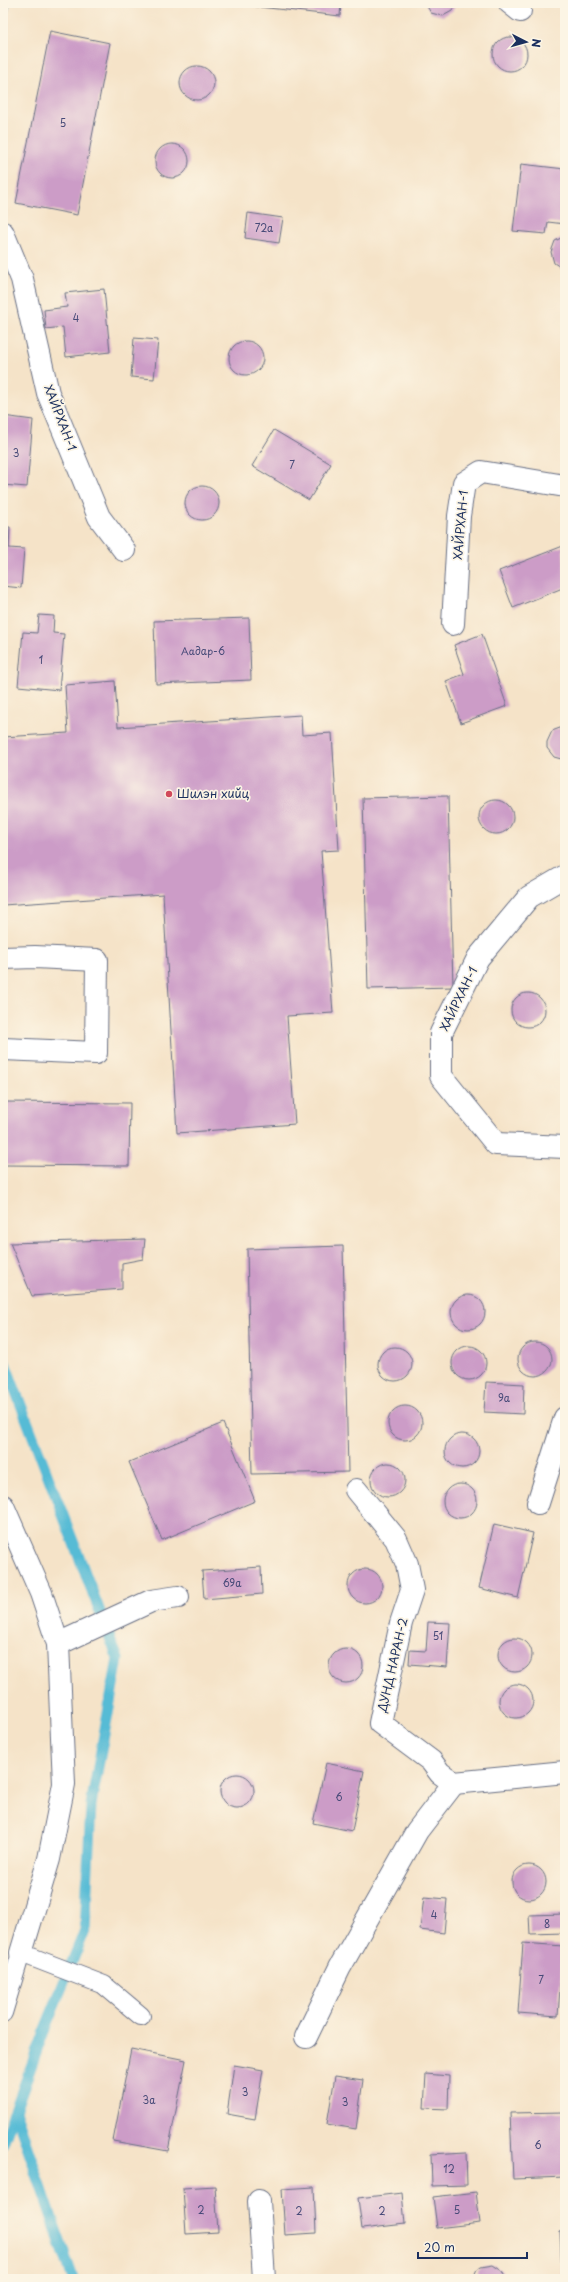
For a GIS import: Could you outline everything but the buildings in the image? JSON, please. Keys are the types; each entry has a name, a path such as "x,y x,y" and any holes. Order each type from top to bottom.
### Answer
{"street":[{"name":"ХАЙРХАН-1","path":"3,233 22,279 48,393 99,517 124,550"},
{"name":"ХАЙРХАН-1","path":"454,624 459,516 464,483 481,472 565,486"},
{"name":"ХАЙРХАН-1","path":"565,876 529,897 478,958 441,1033 441,1076 496,1144 565,1148"},
{"path":"3,958 35,957 97,960 96,1053 3,1049"},
{"path":"538,1503 565,1418"},
{"name":"ДУНД НАРАН-2","path":"356,1490 396,1538 407,1564 412,1590 401,1623 380,1723 431,1761 440,1773 454,1783"},
{"path":"3,1506 41,1593 58,1644 64,1784 28,1956"},
{"path":"58,1644 151,1601 178,1597"},
{"path":"306,2037 340,1967 417,1831 454,1783 565,1772"},
{"path":"259,2201 264,2279"}],"lane":[{"path":"3,2013 28,1956 104,1985 141,2016"}],"waterway":[{"path":"3,10 5,3"},
{"path":"3,1358 118,1659 91,1805 85,1930 43,2034 3,2143"},
{"path":"15,2111 73,2279"}],"place":[{"name":"Шилэн хийц","path":"169,794"}]}
